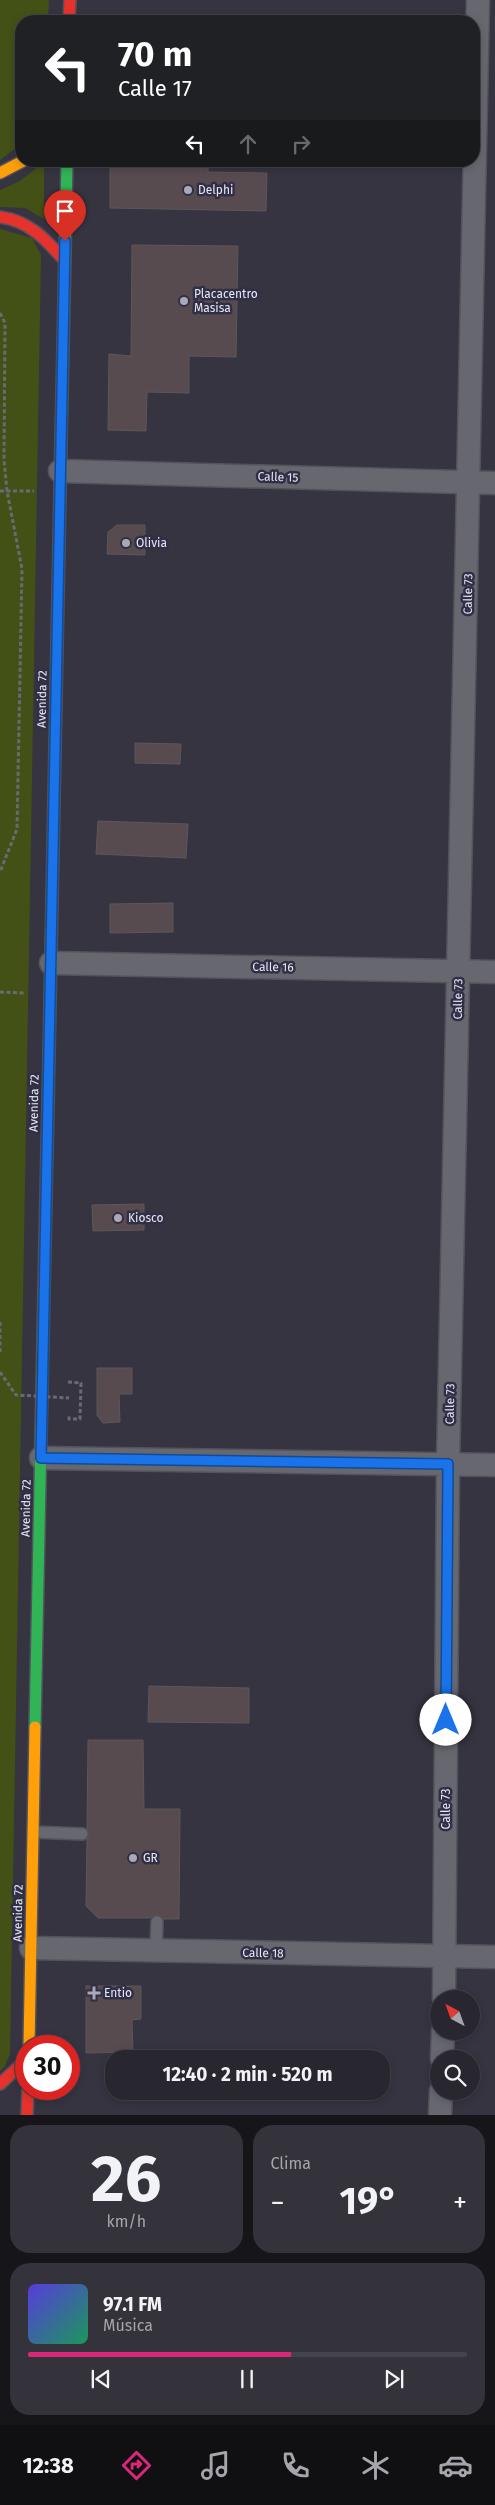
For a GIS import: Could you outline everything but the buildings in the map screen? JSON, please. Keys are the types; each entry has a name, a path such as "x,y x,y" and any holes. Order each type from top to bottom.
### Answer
{"highway":[{"path":"69,15 70,0"},
{"path":"0,173 15,165"},
{"name":"Avenida 72","path":"29,2035 67,167"},
{"path":"0,217 13,217 38,230 65,261"},
{"path":"0,2084 15,2070"},
{"path":"27,2115 28,2100"}],"street":[{"name":"Calle 73","path":"478,0 478,15"},
{"name":"Calle 73","path":"444,1990 448,1464 475,167"},
{"name":"Calle 15","path":"60,481 495,483"},
{"name":"Calle 16","path":"51,963 495,972"},
{"path":"41,1458 495,1465"},
{"name":"Calle 18","path":"31,1948 495,1957"},
{"path":"440,2115 441,2100"}],"lane":[{"path":"33,1832 82,1834"},
{"path":"156,1951 157,1922"}],"path":[{"path":"0,313 5,323 4,460 7,491 22,569 17,829 0,872"},
{"path":"0,491 60,481"},
{"path":"0,1322 0,1352"},
{"path":"0,1372 16,1395 69,1398 69,1405"},
{"path":"42,1382 81,1382 80,1419 69,1419 69,1412"}],"green space":[{"path":"0,0 49,0 48,15 15,15 15,149 0,160"},
{"path":"38,167 44,167 44,219 25,208 0,207 0,190 20,181"},
{"path":"0,229 32,238 41,255 10,2054 5,2066 0,2071"}],"traffic: fast":[{"path":"61,441 67,167"},
{"path":"48,1104 56,698"},
{"path":"35,1727 44,1291"}],"traffic: slow":[{"path":"0,173 15,165"},
{"path":"29,2035 35,1727"}],"traffic: jam":[{"path":"69,15 70,0"},
{"path":"0,217 11,219 29,227 44,239 65,261"},
{"path":"56,698 61,441"},
{"path":"44,1291 48,1104"},
{"path":"0,2084 15,2070"},
{"path":"27,2115 28,2100"}],"place":[{"name":"Delphi","path":"188,190"},
{"name":"Placacentro Masisa","path":"184,301"},
{"name":"Olivia","path":"126,543"},
{"name":"Kiosco","path":"118,1218"},
{"name":"GR","path":"133,1858"},
{"name":"Entio","path":"94,1993"}],"route":[{"path":"65,241 41,1458 448,1464 446,1720"}]}
